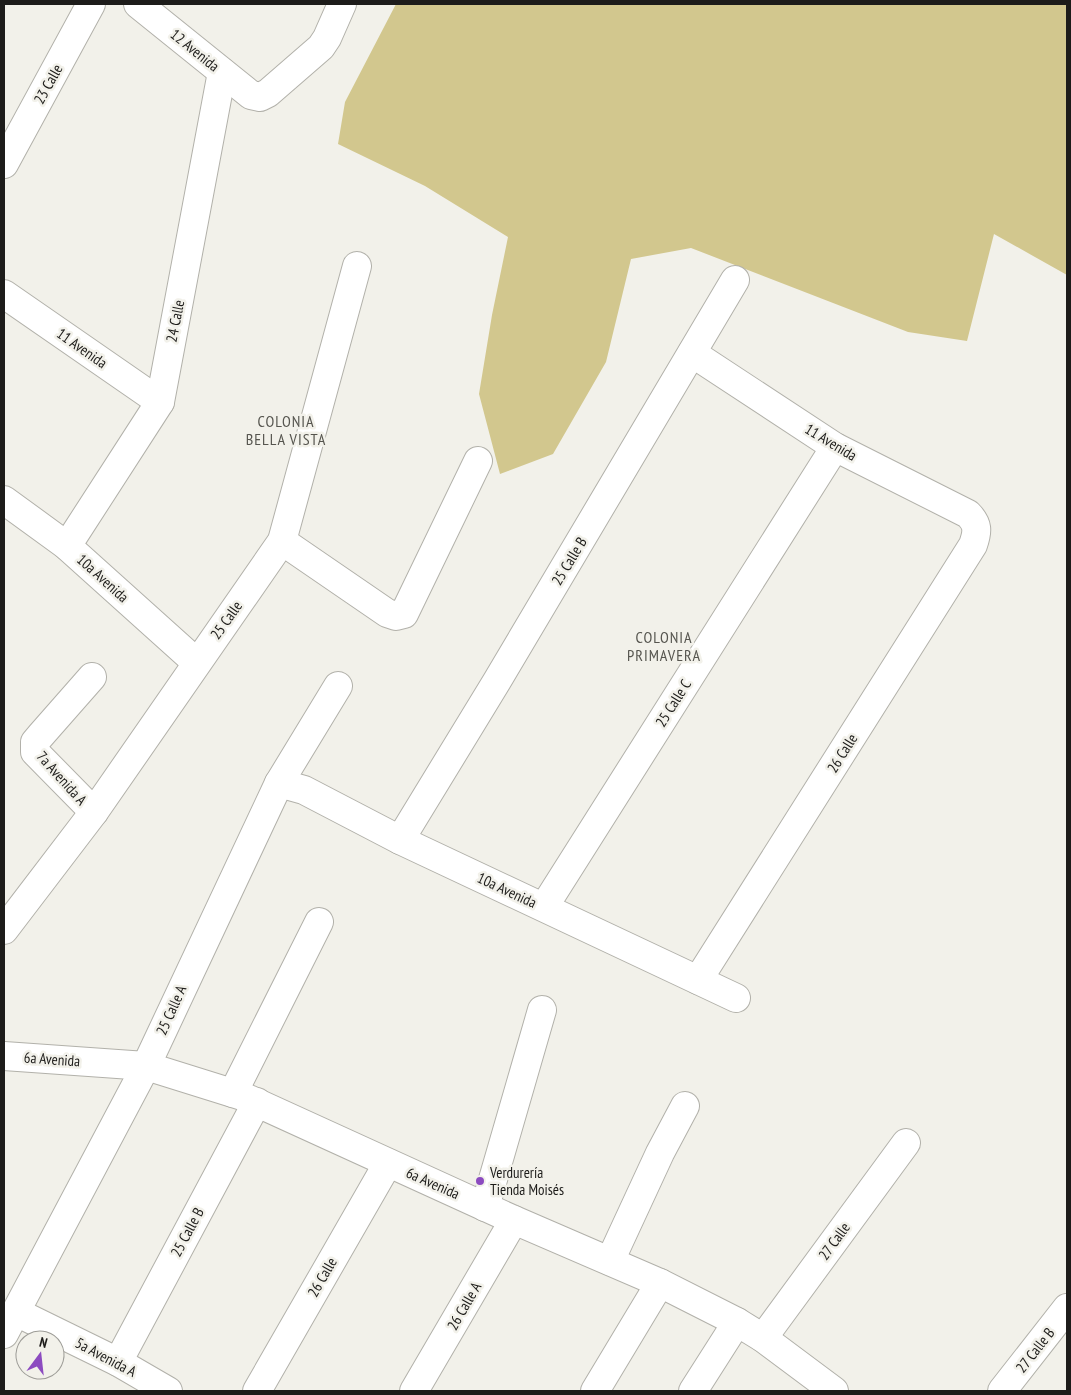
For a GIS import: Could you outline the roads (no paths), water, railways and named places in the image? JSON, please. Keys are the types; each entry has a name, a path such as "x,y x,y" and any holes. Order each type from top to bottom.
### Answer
{"street":[{"name":"23 Calle","path":"4,164 92,4"},
{"name":"12 Avenida","path":"138,4 251,95 260,97 268,93 320,48 328,38 342,4"},
{"name":"24 Calle","path":"67,546 160,402 222,72"},
{"name":"25 Calle","path":"4,930 94,812 196,662 282,541 357,266"},
{"name":"25 Calle B","path":"400,840 497,681 735,280"},
{"name":"11 Avenida","path":"4,294 160,402"},
{"name":"11 Avenida","path":"692,353 835,447 968,514 976,522"},
{"name":"25 Calle C","path":"544,908 835,447"},
{"path":"282,541 387,613 396,616 404,614 478,461"},
{"name":"10a Avenida","path":"4,500 67,546 196,662"},
{"name":"26 Calle","path":"698,980 973,545 977,534 976,522"},
{"name":"7a Avenida A","path":"92,677 35,742 34,752 94,812"},
{"name":"25 Calle A","path":"10,1323 146,1066 279,783 338,686"},
{"name":"10a Avenida","path":"279,783 304,790 400,840 736,998"},
{"name":"25 Calle B","path":"118,1362 245,1098 319,922"},
{"path":"485,1207 542,1010"},
{"name":"6a Avenida","path":"4,1056 146,1066 245,1098 514,1220 660,1283 737,1322 763,1338 834,1391"},
{"path":"610,1261 660,1153 685,1106"},
{"name":"27 Calle","path":"763,1338 906,1143"},
{"name":"26 Calle","path":"256,1391 388,1163"},
{"name":"26 Calle A","path":"414,1391 514,1220"},
{"path":"595,1391 660,1283"},
{"name":"27 Calle B","path":"1002,1391 1067,1308"},
{"path":"693,1391 737,1322"},
{"name":"5a Avenida A","path":"10,1323 118,1362 168,1391"}],"place":[{"name":"Verdurería Tienda Moisés","path":"480,1181"}],"district":[{"name":"COLONIA BELLA VISTA","path":"286,430"},
{"name":"COLONIA PRIMAVERA","path":"664,646"}]}
